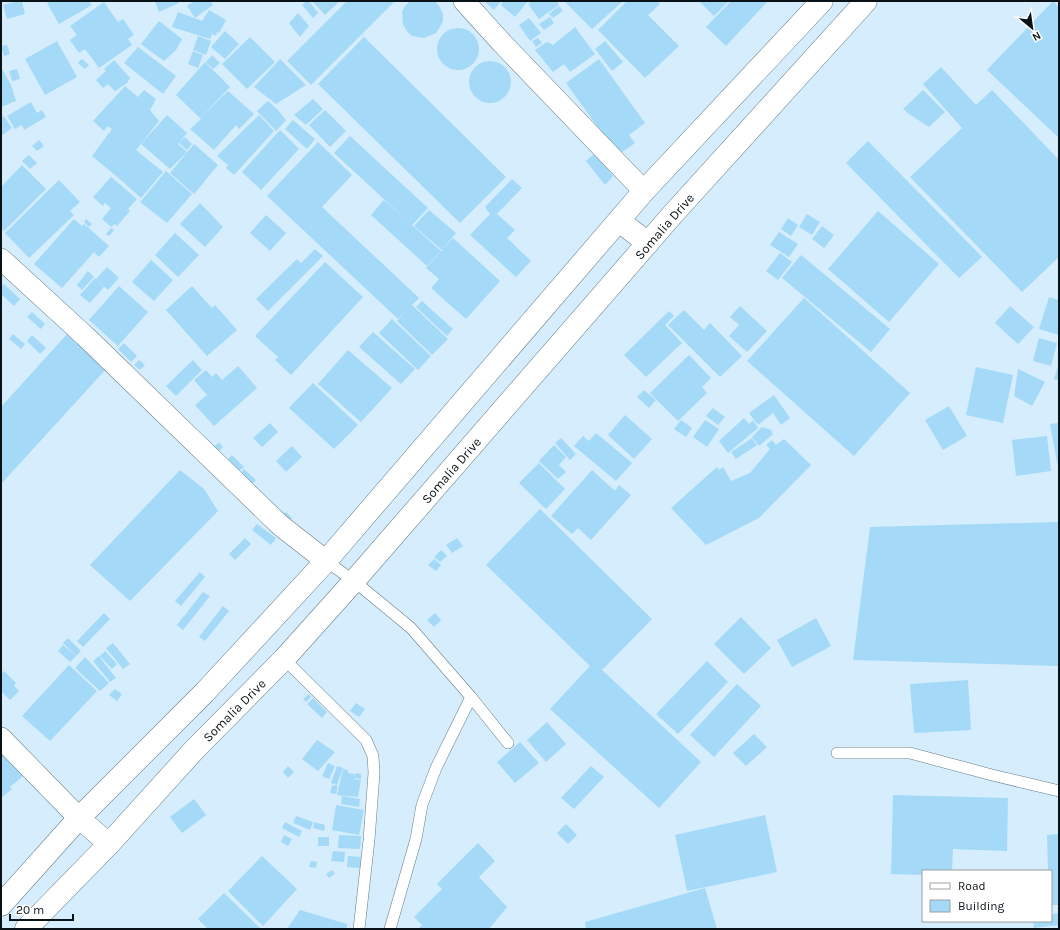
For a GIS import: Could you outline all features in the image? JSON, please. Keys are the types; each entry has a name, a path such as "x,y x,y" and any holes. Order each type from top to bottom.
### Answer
{"main road":[{"path":"1,905 79,818 205,692 326,561 644,191 822,1"},
{"name":"Somalia Drive","path":"26,929 109,844 195,749 284,659 354,581 648,243 866,1"},
{"path":"619,221 648,243"}],"street":[{"path":"464,1 502,43 644,191"},
{"path":"1,259 91,342 280,525 326,561"},
{"path":"1,738 79,818 109,844"}],"lane":[{"path":"326,561 354,581 411,628 471,697 508,743"},
{"path":"284,659 366,740 373,756 374,773 369,840 359,929"},
{"path":"390,929 416,840 422,805 436,768 471,697"},
{"path":"837,753 910,752 992,775 1059,791"}],"building":[{"path":"22,1 25,14 7,19 3,5"},
{"path":"51,1 93,1 90,3 92,5 59,24 47,3"},
{"path":"178,1 179,3 159,12 155,2"},
{"path":"194,1 211,1 213,5 195,18 187,6"},
{"path":"306,1 309,1 318,13 313,18 302,5"},
{"path":"312,1 340,1 325,15"},
{"path":"347,1 395,1 311,85 287,61"},
{"path":"410,1 435,1 440,7 443,14 443,21 436,33 424,38 412,36 407,31 403,25 402,12"},
{"path":"484,1 501,1 494,10"},
{"path":"504,1 528,1 515,17 501,5"},
{"path":"532,1 557,1 559,5 539,19 528,4"},
{"path":"564,1 623,1 592,29"},
{"path":"627,1 657,1 660,4 648,15 679,46 645,78 598,30"},
{"path":"699,1 729,1 714,16"},
{"path":"731,1 768,1 726,46 706,27"},
{"path":"1053,1 1059,7 1059,138 987,70"},
{"path":"104,2 118,22 123,19 134,35 128,39 132,45 99,68 85,49 79,53 70,40 77,35 70,26"},
{"path":"559,6 563,11 553,18 549,14"},
{"path":"209,10 226,20 219,33 217,32 216,36 212,34 210,39 172,27 178,12 202,21"},
{"path":"298,13 309,26 300,37 289,23"},
{"path":"550,17 554,23 544,30 539,24"},
{"path":"529,18 541,33 530,41 519,25"},
{"path":"159,21 182,39 176,50 164,61 141,44"},
{"path":"575,27 595,54 570,72 564,64 553,72 535,50 547,42 553,45"},
{"path":"458,28 473,34 479,49 473,64 458,70 443,64 437,49 443,34"},
{"path":"225,31 239,44 225,59 211,47"},
{"path":"198,36 211,41 206,55 193,50"},
{"path":"250,37 275,62 247,89 222,64"},
{"path":"364,37 506,177 460,223 318,84"},
{"path":"538,38 542,43 536,47 532,41"},
{"path":"57,41 77,77 45,95 25,59"},
{"path":"605,41 623,62 612,71 595,49"},
{"path":"7,45 10,54 4,56 1,46"},
{"path":"138,47 176,76 163,94 124,63"},
{"path":"193,51 203,55 198,68 188,64"},
{"path":"212,55 220,63 213,69 206,62"},
{"path":"82,59 89,65 85,69 78,63"},
{"path":"280,59 306,85 276,104 254,87"},
{"path":"599,59 645,123 629,135 635,143 618,155 566,83"},
{"path":"114,60 130,78 127,83 115,91 108,84 103,88 96,80 106,71 104,69"},
{"path":"490,61 505,67 511,82 505,97 490,103 475,97 469,82 475,67"},
{"path":"205,62 230,87 201,117 228,91 254,114 239,129 236,125 214,150 190,129 201,119 176,95"},
{"path":"941,67 976,105 992,90 1059,160 1059,257 1022,292 910,177 962,128 923,84"},
{"path":"2,69 11,85 16,101 1,107 1,70"},
{"path":"17,69 20,79 12,81 9,71"},
{"path":"125,86 138,97 144,90 156,99 150,110 159,121 136,150 163,172 141,198 92,156 112,129 108,126 104,131 93,121"},
{"path":"923,90 945,112 929,127 903,109"},
{"path":"313,99 323,109 306,125 294,115"},
{"path":"268,101 286,120 276,131 257,111"},
{"path":"31,102 37,113 42,110 46,117 24,130 22,125 15,129 7,116"},
{"path":"325,110 346,131 330,147 309,125"},
{"path":"167,115 187,133 177,145 178,144 187,152 170,169 141,144"},
{"path":"259,115 274,131 234,175 226,168 228,165 217,156"},
{"path":"4,116 12,128 1,136 1,118"},
{"path":"293,120 315,139 307,149 285,129"},
{"path":"280,130 299,149 261,190 242,172"},
{"path":"350,136 428,208 412,225 334,153"},
{"path":"185,137 192,144 187,150 179,143"},
{"path":"39,140 44,146 37,151 32,146"},
{"path":"868,141 982,257 959,278 846,163"},
{"path":"318,142 352,175 322,207 419,298 412,305 448,339 432,355 397,321 407,309 398,319 267,196"},
{"path":"194,144 218,165 194,194 170,173"},
{"path":"595,153 613,176 605,185 586,161"},
{"path":"29,155 37,163 30,169 22,161"},
{"path":"22,165 46,189 4,231 1,228 1,187"},
{"path":"166,171 192,194 167,223 140,202"},
{"path":"111,177 137,199 128,209 130,211 117,226 115,224 111,227 102,219 111,208 105,203 103,206 93,197"},
{"path":"512,179 522,188 497,214 515,230 507,238 531,261 516,277 470,235 490,214 485,207"},
{"path":"59,180 80,202 70,211 74,215 29,258 5,233"},
{"path":"384,200 441,251 427,266 371,215"},
{"path":"200,203 223,227 205,247 180,224"},
{"path":"429,210 456,233 442,250 414,226"},
{"path":"878,211 939,264 889,322 828,269"},
{"path":"807,214 820,222 812,235 799,227"},
{"path":"266,215 286,233 270,251 250,233"},
{"path":"788,218 798,225 791,236 781,229"},
{"path":"74,219 82,226 84,224 109,246 99,257 94,252 62,288 34,264"},
{"path":"86,219 92,224 89,227 84,222"},
{"path":"822,226 834,235 824,248 812,239"},
{"path":"111,228 114,230 109,236 106,234"},
{"path":"779,232 798,244 789,257 770,245"},
{"path":"175,233 199,255 178,277 155,255"},
{"path":"453,238 500,281 466,319 431,288 439,279 426,268"},
{"path":"315,249 323,256 268,311 256,299 297,259 301,263"},
{"path":"780,253 792,262 778,280 766,271"},
{"path":"801,255 890,329 871,352 782,278"},
{"path":"151,260 173,280 154,301 132,282"},
{"path":"325,262 363,297 291,375 275,360 278,357 255,336"},
{"path":"107,267 119,278 108,290 96,279"},
{"path":"88,271 94,277 82,290 77,285"},
{"path":"95,278 104,287 90,303 80,295"},
{"path":"4,284 20,299 14,306 1,294 1,287"},
{"path":"119,286 148,312 118,346 89,320"},
{"path":"192,286 212,308 215,305 237,330 207,356 166,310"},
{"path":"1049,297 1059,300 1059,335 1039,329"},
{"path":"804,298 910,393 854,456 747,361"},
{"path":"422,301 453,329 447,336 416,307"},
{"path":"740,306 767,331 747,352 729,336 739,325 730,317"},
{"path":"1010,306 1034,327 1018,344 995,323"},
{"path":"684,310 704,330 710,323 742,356 720,377 668,325"},
{"path":"669,311 674,316 665,325 682,343 646,377 624,355"},
{"path":"32,312 45,324 41,329 27,317"},
{"path":"392,319 431,356 418,370 379,333"},
{"path":"373,332 415,369 401,384 359,347"},
{"path":"68,333 107,368 2,483 1,407"},
{"path":"13,334 25,344 21,349 9,339"},
{"path":"32,335 46,348 40,354 27,341"},
{"path":"1039,338 1057,343 1051,366 1033,361"},
{"path":"124,343 137,356 131,362 118,349"},
{"path":"348,350 392,388 361,422 318,384"},
{"path":"689,355 711,378 702,387 707,393 678,421 650,393"},
{"path":"139,360 145,365 140,370 134,365"},
{"path":"193,360 202,370 176,396 166,386"},
{"path":"1059,363 1059,380 1054,379"},
{"path":"238,366 257,388 214,426 195,405 207,395 194,380 206,370 212,377 216,373 222,380"},
{"path":"976,367 1013,375 1003,423 966,415"},
{"path":"1018,369 1045,382 1032,406 1014,396"},
{"path":"313,383 358,425 334,449 289,408"},
{"path":"644,390 656,400 649,408 637,397"},
{"path":"774,395 790,418 781,425 773,413 758,425 749,413"},
{"path":"949,406 967,436 943,450 925,420"},
{"path":"713,408 725,417 718,425 706,416"},
{"path":"625,415 652,439 634,459 608,435"},
{"path":"744,418 749,424 753,420 758,428 728,453 719,441"},
{"path":"681,420 692,428 686,437 674,429"},
{"path":"705,420 719,429 707,447 693,437"},
{"path":"270,423 278,432 262,447 253,438"},
{"path":"1059,423 1059,467 1058,467 1050,424"},
{"path":"762,427 771,430 773,434 759,446 752,437"},
{"path":"596,433 632,463 616,481 574,446 583,436 589,441"},
{"path":"1047,436 1051,471 1016,476 1012,440"},
{"path":"561,438 576,454 570,460 555,443"},
{"path":"752,438 757,445 736,459 731,452"},
{"path":"784,439 811,465 759,518 706,545 671,508 717,467 719,470 723,467 731,481 750,473 770,449 766,445 772,440 776,445"},
{"path":"219,442 223,447 218,452 213,448"},
{"path":"554,445 566,457 559,465 566,472 558,479 539,461"},
{"path":"292,446 302,457 286,472 276,461"},
{"path":"232,455 244,467 238,472 227,460"},
{"path":"539,463 565,489 546,509 519,483"},
{"path":"244,469 256,480 251,485 240,474"},
{"path":"180,470 204,489 218,511 130,601 90,565"},
{"path":"592,470 615,491 619,485 631,495 591,540 578,528 572,534 551,516"},
{"path":"540,509 652,619 602,670 701,762 659,808 550,709 590,666 486,565"},
{"path":"286,512 292,518 286,525 279,518"},
{"path":"1059,522 1059,666 853,660 870,527"},
{"path":"257,524 276,538 271,545 252,530"},
{"path":"245,538 251,544 235,560 229,554"},
{"path":"457,538 463,546 452,553 446,545"},
{"path":"441,550 447,556 440,562 434,557"},
{"path":"434,559 441,565 436,571 428,565"},
{"path":"200,572 205,577 181,606 175,601"},
{"path":"203,592 210,596 183,630 177,625"},
{"path":"223,606 229,611 205,641 199,637"},
{"path":"104,613 110,619 83,647 77,641"},
{"path":"435,613 441,620 434,627 427,620"},
{"path":"741,617 771,648 744,674 714,644"},
{"path":"816,618 831,646 792,667 777,640"},
{"path":"68,638 81,651 76,656 63,643"},
{"path":"113,643 130,664 123,669 106,648"},
{"path":"63,645 76,656 70,662 58,651"},
{"path":"105,651 117,664 112,669 100,656"},
{"path":"99,656 116,678 110,682 93,661"},
{"path":"85,657 109,683 100,691 75,668"},
{"path":"707,661 728,682 678,734 656,714"},
{"path":"69,665 97,691 50,741 22,716"},
{"path":"4,671 16,683 14,686 19,691 10,700 1,691 1,674"},
{"path":"968,680 971,730 914,733 910,684"},
{"path":"737,684 761,706 714,757 690,735"},
{"path":"115,689 122,694 117,701 109,695"},
{"path":"309,694 311,697 306,702 303,699"},
{"path":"313,698 327,712 322,718 307,704"},
{"path":"356,703 365,709 359,717 350,711"},
{"path":"547,722 566,744 546,762 527,740"},
{"path":"754,734 767,747 746,766 733,753"},
{"path":"317,740 335,752 318,771 302,759"},
{"path":"520,742 539,763 515,783 497,762"},
{"path":"1,750 24,775 10,787 12,789 1,798"},
{"path":"328,763 335,766 329,779 322,776"},
{"path":"288,766 294,772 288,778 283,772"},
{"path":"337,766 343,768 337,785 331,783"},
{"path":"591,766 604,777 574,809 561,798"},
{"path":"343,769 348,770 348,773 354,774 354,779 361,780 358,797 337,795"},
{"path":"355,773 361,774 361,779 354,778"},
{"path":"332,785 338,786 336,794 330,793"},
{"path":"893,795 1008,798 1007,851 953,849 952,870 922,870 922,875 891,874"},
{"path":"342,796 360,799 359,807 341,804"},
{"path":"194,799 206,815 182,833 170,817"},
{"path":"336,805 364,810 359,835 332,830"},
{"path":"765,815 777,872 687,891 675,835"},
{"path":"296,816 313,822 310,830 293,823"},
{"path":"285,822 302,831 299,837 282,828"},
{"path":"314,822 325,825 324,831 313,828"},
{"path":"566,824 577,835 568,844 557,833"},
{"path":"1059,834 1059,905 1052,905 1052,870 1048,870 1047,835"},
{"path":"284,835 292,839 288,846 281,842"},
{"path":"339,835 361,836 360,849 338,848"},
{"path":"318,837 329,837 329,846 318,846"},
{"path":"478,843 495,861 479,877 507,907 489,929 418,929 422,925 414,917 442,889 437,884"},
{"path":"333,851 345,852 344,862 331,861"},
{"path":"262,856 297,889 263,926 228,891"},
{"path":"348,856 361,857 360,868 347,867"},
{"path":"311,861 317,862 316,868 309,867"},
{"path":"332,870 335,874 329,878 326,874"},
{"path":"705,888 717,929 586,929 585,922"},
{"path":"224,893 260,928 259,929 208,929 198,919"},
{"path":"300,910 347,924 347,929 287,929"},
{"path":"1058,913 1059,925 1034,928 1033,922 1052,922 1052,914"}]}
